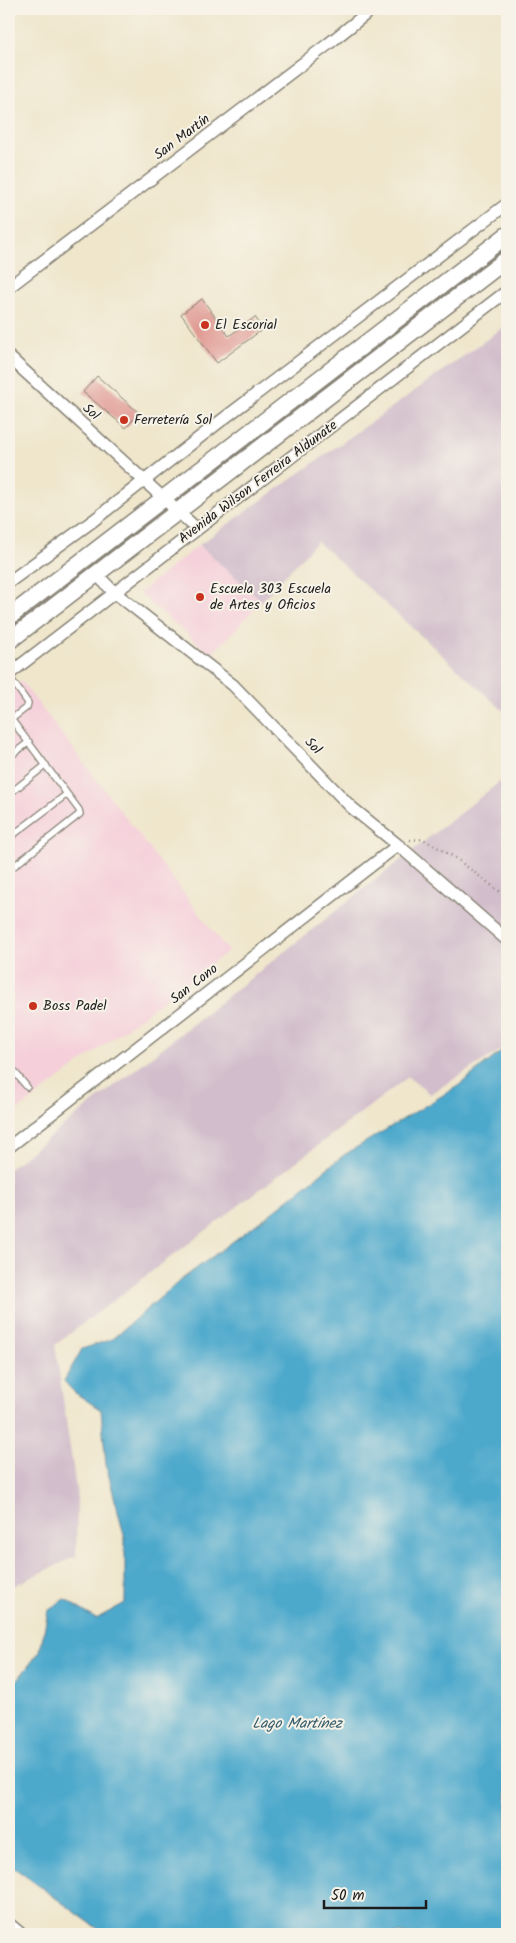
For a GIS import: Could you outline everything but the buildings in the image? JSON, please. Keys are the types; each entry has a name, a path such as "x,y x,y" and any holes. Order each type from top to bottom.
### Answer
{"main road":[{"path":"9,617 507,235"},
{"name":"Avenida Wilson Ferreira Aldunate","path":"9,641 507,259"}],"street":[{"name":"San Martín","path":"9,287 328,45 372,9"},
{"path":"9,582 94,520 507,204"},
{"name":"Avenida Wilson Ferreira Aldunate","path":"9,675 114,592 507,291"},
{"name":"Sol","path":"9,357 197,529"},
{"name":"Sol","path":"96,574 114,592 233,685 351,807 398,845 507,940"},
{"name":"San Cono","path":"9,1147 398,845"},
{"path":"9,1924 21,1934"}],"lane":[{"path":"9,675 28,703 28,707 10,720 68,794 80,814 9,870"},
{"path":"9,757 29,742"},
{"path":"9,794 46,765"},
{"path":"9,838 68,794"},
{"path":"9,1065 27,1087"}],"path":[{"path":"398,845 406,840 422,839 454,856 507,897"}],"shaded area":[{"path":"507,325 507,714 317,541 262,601 199,545"},
{"name":"Escuela 303 Escuela de Artes y Oficios","path":"199,545 262,601 211,655 139,593"},
{"path":"21,681 228,951 9,1117 9,690"},
{"path":"507,776 507,1046 430,1094 408,1077 55,1345 77,1495 76,1556 9,1588 9,1169"}],"green space":[{"path":"507,245 507,249 193,490 191,489"},
{"path":"144,525 146,526 9,631 9,628"}],"water":[{"name":"Lago Martínez","path":"507,1047 507,1934 105,1934 9,1864 9,1691 40,1651 48,1611 64,1599 96,1619 125,1603 125,1539 106,1465 101,1410 74,1392 64,1381 82,1349 112,1339 182,1279 270,1214 344,1155 458,1086"}],"place":[{"name":"El Escorial","path":"205,325"},
{"name":"Ferretería Sol","path":"124,420"},
{"name":"Escuela 303 Escuela de Artes y Oficios","path":"200,597"},
{"name":"Boss Padel","path":"33,1006"}]}
